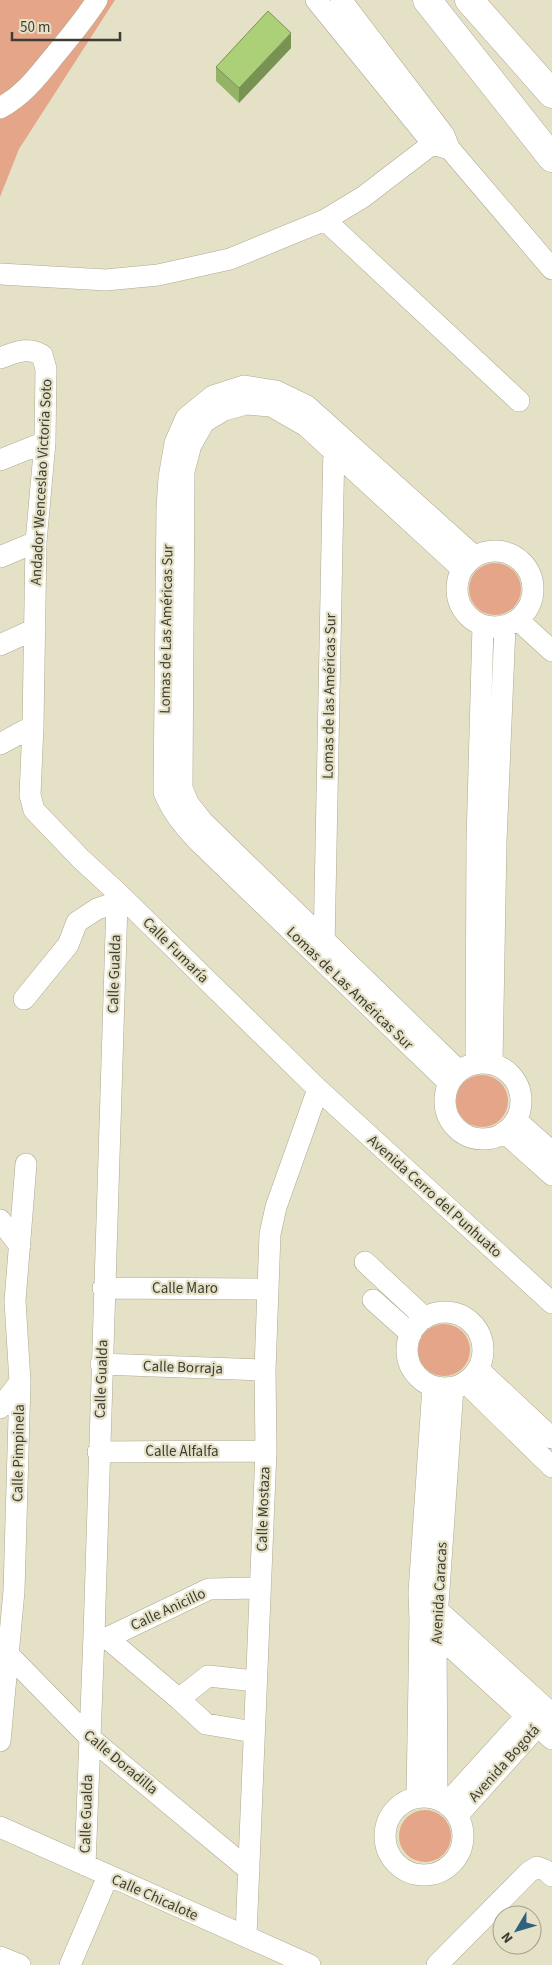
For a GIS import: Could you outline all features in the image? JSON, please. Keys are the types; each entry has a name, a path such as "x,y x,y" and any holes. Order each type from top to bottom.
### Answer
{"main road":[{"path":"427,0 552,158"},
{"path":"469,0 549,91"}],"street":[{"path":"0,108 12,102 27,90 98,0"},
{"path":"316,0 552,269"},
{"path":"341,0 442,142"},
{"path":"0,274 106,280 158,275 230,259 325,220 363,197 442,142"},
{"path":"325,220 519,401"},
{"name":"Andador Wenceslao Victoria Soto","path":"0,358 34,350 42,355 45,360 46,369 45,442 36,542 30,795 34,810"},
{"name":"Lomas de Las Américas Sur","path":"468,563 334,430 307,406 276,391 244,386 213,396 186,418 175,442 169,478 182,788 188,803 203,822 325,940 469,1070"},
{"name":"Lomas de Las Américas Sur","path":"468,563 333,452 306,426 271,406 246,404 224,410 204,422 191,445 184,471 164,792 169,806 182,824 323,961 469,1070"},
{"name":"Lomas de las Américas Sur","path":"323,961 325,940 334,430"},
{"path":"0,460 45,442"},
{"path":"0,557 36,542"},
{"path":"469,1070 503,1068 512,1076 518,1086 520,1103 510,1126 495,1137 484,1139 462,1133 451,1120 445,1105 445,1094 469,1070 487,842 517,619 533,596 533,581 527,567 516,556 502,551 487,551 468,563 457,582 457,596 462,609 471,619 484,626 494,628 517,619 552,631"},
{"path":"517,619 552,651"},
{"path":"484,626 487,842"},
{"path":"0,644 35,629"},
{"path":"0,744 33,726"},
{"name":"Calle Fumaría","path":"34,810 118,898 318,1089"},
{"path":"24,999 68,945 78,922 118,898"},
{"name":"Calle Gualda","path":"85,1865 89,1737 100,1636 98,1452 118,898"},
{"name":"Calle Mostaza","path":"246,1936 266,1451 265,1370 270,1234 276,1207 318,1089"},
{"name":"Avenida Cerro del Punhuato","path":"318,1089 552,1303"},
{"path":"510,1126 552,1152"},
{"path":"510,1126 552,1175"},
{"name":"Calle Pimpinela","path":"0,1741 7,1585 20,1382 16,1301 26,1164"},
{"path":"2,1229 20,1246"},
{"path":"365,1262 425,1318"},
{"name":"Calle Maro","path":"103,1288 267,1289"},
{"path":"373,1300 411,1334"},
{"path":"0,1320 16,1301"},
{"path":"457,1381 482,1357 482,1345 478,1333 471,1323 461,1316 449,1313 436,1313 416,1325 411,1334 408,1344 408,1355 410,1365 416,1374 457,1381 552,1438"},
{"name":"Calle Borraja","path":"101,1364 265,1370"},
{"path":"457,1381 552,1467"},
{"name":"Avenida Caracas","path":"431,1621 419,1594 457,1381"},
{"name":"Avenida Caracas","path":"440,1803 431,1621 457,1381"},
{"path":"0,1408 20,1382"},
{"name":"Calle Alfalfa","path":"98,1452 266,1451"},
{"name":"Calle Anicillo","path":"100,1636 209,1589 260,1588"},
{"path":"431,1621 543,1718"},
{"path":"100,1636 179,1699 206,1724 254,1732"},
{"name":"Calle Doradilla","path":"4,1658 89,1737 249,1870"},
{"path":"179,1699 208,1676 256,1681"},
{"name":"Avenida Bogotá","path":"440,1803 543,1718"},
{"name":"Calle Chicalote","path":"0,1827 310,1965"},
{"path":"438,1965 529,1872 537,1867 545,1870 552,1876"},
{"path":"70,1965 108,1876"},
{"path":"0,1956 20,1965"}],"shaded area":[{"path":"0,0 115,0 19,149 0,197"},
{"path":"495,563 505,565 513,571 519,579 521,589 519,599 513,607 505,613 495,615 485,613 477,607 471,599 469,589 471,579 477,571 485,565"},
{"path":"482,1075 492,1077 500,1083 506,1091 508,1101 506,1111 500,1119 492,1125 482,1127 472,1125 464,1119 458,1111 456,1101 458,1091 464,1083 472,1077"},
{"path":"444,1324 454,1326 462,1332 468,1340 470,1350 468,1360 462,1368 454,1374 444,1376 434,1374 426,1368 420,1360 418,1350 420,1340 426,1332 434,1326"},
{"path":"425,1810 435,1812 443,1818 449,1826 451,1836 449,1846 443,1854 435,1860 425,1862 415,1860 407,1854 401,1846 399,1836 401,1826 407,1818 415,1812"}],"building":[{"path":"268,11 291,33 239,88 216,67"}]}
